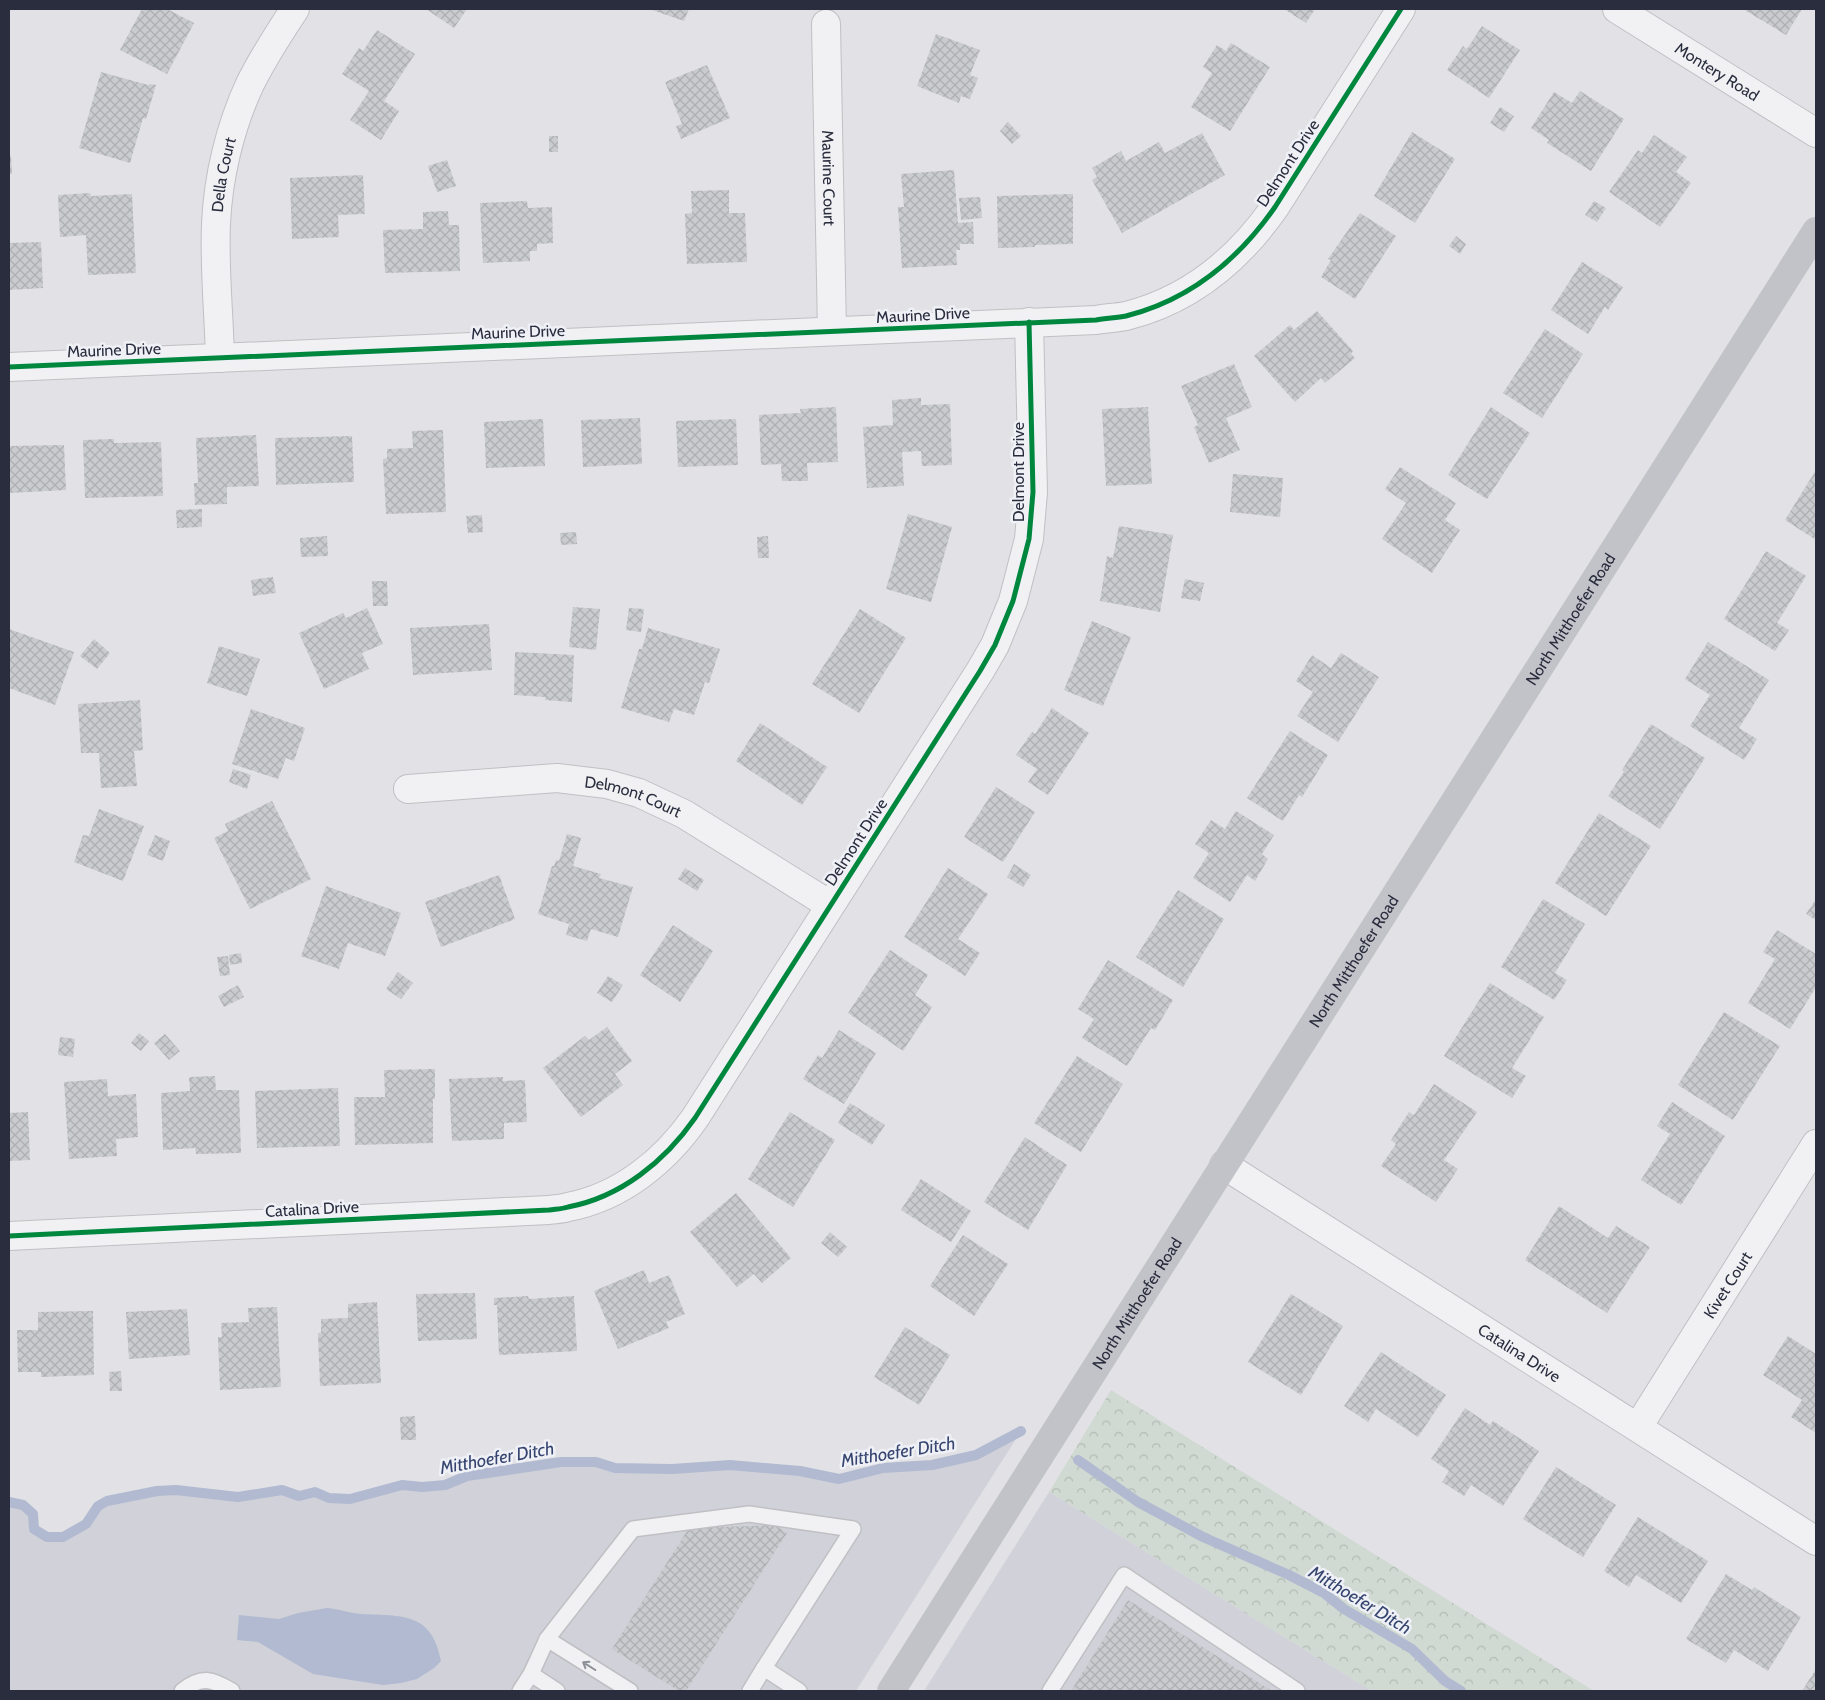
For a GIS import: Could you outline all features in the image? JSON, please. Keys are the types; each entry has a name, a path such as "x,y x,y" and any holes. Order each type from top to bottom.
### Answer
{"main road":[{"name":"North Mitthoefer Road","path":"890,1691 1816,231"}],"street":[{"name":"Della Court","path":"220,358 216,224 225,159 250,85 266,55 295,9"},
{"name":"Delmont Drive","path":"613,1192 654,1164 688,1128 995,645 1013,601 1027,547 1032,507 1029,322 1096,320 1126,316 1184,293 1224,265 1257,232 1275,207 1401,9"},
{"name":"Montery Road","path":"1617,9 1816,133"},
{"name":"Maurine Court","path":"826,24 832,332"},
{"name":"Maurine Drive","path":"9,367 1029,322"},
{"name":"Delmont Court","path":"408,789 557,778 607,784 639,793 684,814 830,905"},
{"name":"Kivet Court","path":"1638,1427 1816,1144"},
{"name":"Catalina Drive","path":"1224,1165 1816,1541"},
{"name":"Catalina Drive","path":"9,1236 549,1210 568,1208 613,1192"}],"lane":[{"path":"520,1691 547,1639 633,1529 749,1514 852,1529 750,1691"},
{"path":"1050,1691 1124,1575 1297,1691"},
{"path":"547,1639 630,1691"},
{"path":"764,1668 799,1691"},
{"path":"530,1674 557,1691"},
{"path":"182,1691 198,1681 215,1681 232,1691"}],"shaded area":[{"path":"1021,1431 856,1691 9,1691 9,1502 23,1505 33,1514 34,1529 47,1537 63,1537 86,1524 98,1506 107,1501 157,1491 176,1490 238,1497 282,1490 299,1496 315,1492 329,1498 350,1499 402,1485 422,1487 445,1485 467,1476 561,1462 596,1462 615,1468 672,1469 730,1465 800,1471 839,1479 883,1468 932,1465 976,1455"},
{"path":"1049,1492 1372,1691 924,1691"}],"green space":[{"path":"1111,1390 1594,1691 1372,1691 1049,1492"}],"water":[{"path":"327,1608 357,1613 390,1615 413,1620 423,1625 430,1633 437,1645 441,1661 417,1679 383,1685 313,1674 258,1642 237,1640 239,1615 279,1619 298,1613"}],"building":[{"path":"142,9 167,9 194,23 167,74 120,50"},
{"path":"426,9 467,9 454,28"},
{"path":"649,9 689,9 684,21"},
{"path":"1284,9 1315,9 1306,23"},
{"path":"1743,9 1802,9 1786,35"},
{"path":"1482,26 1520,50 1489,98 1447,70 1463,46 1467,49"},
{"path":"377,30 415,54 384,101 399,111 381,140 350,120 369,91 342,74 359,48 363,51"},
{"path":"936,34 980,50 970,75 978,78 970,99 961,96 959,103 917,86"},
{"path":"1231,43 1270,67 1230,131 1191,107 1212,73 1203,67 1217,45 1226,51"},
{"path":"707,65 730,118 681,139 676,126 682,124 665,82"},
{"path":"101,72 148,85 156,85 146,119 143,118 130,163 79,148"},
{"path":"1580,91 1624,119 1591,171 1547,143 1549,140 1531,128 1554,92 1572,103"},
{"path":"1500,107 1514,116 1504,132 1490,123"},
{"path":"1008,122 1021,136 1012,144 1000,131"},
{"path":"1412,132 1455,159 1415,223 1374,196"},
{"path":"1202,133 1225,175 1122,233 1092,180 1097,177 1092,168 1121,151 1126,161 1159,142 1165,153"},
{"path":"1654,135 1687,157 1676,172 1691,183 1660,227 1609,192 1638,150 1642,153"},
{"path":"549,136 558,136 558,152 549,152"},
{"path":"9,156 11,156 12,174 9,174"},
{"path":"447,160 456,186 437,192 428,166"},
{"path":"954,170 958,223 973,222 974,244 960,244 960,250 956,250 957,265 902,268 898,207 904,207 901,174"},
{"path":"363,175 365,214 338,215 339,237 292,239 290,178"},
{"path":"729,190 729,213 745,213 747,262 687,264 685,214 692,213 691,191"},
{"path":"90,193 91,196 132,194 136,273 88,275 86,235 60,237 58,195"},
{"path":"1073,194 1073,244 998,248 997,196"},
{"path":"980,197 982,218 961,220 959,198"},
{"path":"527,201 528,208 552,207 553,243 537,244 537,251 530,251 530,261 483,263 480,203"},
{"path":"1594,201 1606,208 1597,222 1585,215"},
{"path":"448,211 449,225 459,225 460,271 385,273 383,230 423,229 423,212"},
{"path":"1360,213 1396,236 1355,299 1321,277 1331,260 1328,259"},
{"path":"1456,236 1466,244 1460,254 1449,246"},
{"path":"41,242 43,288 9,290 9,243"},
{"path":"1582,262 1623,287 1608,310 1605,307 1588,334 1551,310"},
{"path":"1317,311 1353,351 1351,354 1355,358 1325,383 1321,378 1295,402 1254,356 1290,325 1294,330"},
{"path":"1545,329 1583,354 1542,418 1503,393"},
{"path":"1234,364 1252,407 1226,418 1240,450 1209,463 1194,427 1198,425 1181,386"},
{"path":"921,398 921,405 950,404 952,465 922,466 921,451 902,452 904,486 867,488 863,427 893,425 892,400"},
{"path":"836,407 838,462 807,463 808,481 782,481 781,464 761,465 759,415 801,413 800,409"},
{"path":"1148,407 1152,484 1106,486 1102,409"},
{"path":"1491,407 1530,433 1487,499 1448,475"},
{"path":"640,418 642,464 583,467 581,420"},
{"path":"543,419 545,466 486,468 484,422"},
{"path":"736,419 738,465 678,467 676,421"},
{"path":"443,430 446,512 386,514 383,459 387,458 387,449 413,448 412,431"},
{"path":"256,435 259,486 227,487 227,504 195,505 194,483 198,483 196,438"},
{"path":"352,436 354,482 276,485 275,438"},
{"path":"114,439 114,443 161,442 163,496 85,498 83,440"},
{"path":"64,445 66,490 9,493 9,446"},
{"path":"1400,467 1456,503 1445,520 1460,530 1432,573 1382,539 1406,503 1385,489"},
{"path":"1816,470 1816,540 1785,520"},
{"path":"1233,474 1283,478 1280,517 1230,512"},
{"path":"202,509 202,527 177,528 176,510"},
{"path":"908,514 952,527 931,602 886,589"},
{"path":"482,515 483,532 468,533 466,516"},
{"path":"1119,526 1173,535 1160,612 1100,601 1107,556 1113,558"},
{"path":"576,532 577,544 561,545 560,533"},
{"path":"327,536 328,556 301,557 300,538"},
{"path":"768,536 769,558 758,558 757,537"},
{"path":"1766,551 1806,576 1777,623 1789,630 1775,651 1724,619"},
{"path":"273,577 276,593 253,596 251,580"},
{"path":"1185,579 1204,583 1200,601 1181,598"},
{"path":"372,581 387,581 388,606 373,606"},
{"path":"573,607 600,609 596,650 569,647"},
{"path":"367,608 383,644 362,653 369,669 324,689 299,633 343,613 346,618"},
{"path":"629,608 644,609 641,632 626,630"},
{"path":"860,609 906,638 859,713 812,684"},
{"path":"1092,621 1131,637 1103,706 1064,690"},
{"path":"489,624 492,670 413,675 410,628"},
{"path":"648,628 720,649 709,683 705,682 694,715 674,709 669,722 621,708 639,649 642,649"},
{"path":"9,629 74,652 55,705 9,688"},
{"path":"94,639 110,653 97,669 80,656"},
{"path":"1708,642 1769,680 1739,728 1757,739 1744,760 1690,726 1710,695 1685,679"},
{"path":"219,646 260,659 247,696 207,683"},
{"path":"515,652 574,655 572,702 545,700 545,697 514,695"},
{"path":"1341,653 1379,677 1338,742 1297,716 1313,692 1296,681 1312,655 1331,668"},
{"path":"140,700 143,750 134,751 137,786 101,788 99,753 81,753 78,704"},
{"path":"1052,708 1089,733 1048,795 1028,782 1037,769 1016,755 1032,732 1035,734"},
{"path":"251,709 305,728 294,761 286,758 278,779 232,764"},
{"path":"760,723 827,767 802,805 736,761"},
{"path":"1651,724 1705,758 1660,829 1608,796"},
{"path":"1290,731 1328,755 1302,797 1299,795 1283,821 1247,798"},
{"path":"233,769 251,775 247,789 229,782"},
{"path":"996,787 1035,812 1003,862 964,837"},
{"path":"272,801 311,879 250,909 214,838 228,831 225,824"},
{"path":"99,809 144,826 123,881 74,862 83,835 89,836"},
{"path":"1236,811 1274,835 1262,854 1268,859 1255,881 1247,875 1230,902 1193,878 1209,853 1195,844 1211,820 1225,829"},
{"path":"1599,813 1651,846 1606,916 1555,883"},
{"path":"567,834 581,838 573,866 601,874 599,878 633,887 618,937 591,929 587,941 566,935 569,924 538,914 552,866 554,866 556,860 559,861"},
{"path":"155,835 170,841 163,861 147,855"},
{"path":"1014,864 1031,875 1023,887 1007,877"},
{"path":"685,868 704,880 697,891 678,879"},
{"path":"948,868 988,894 958,939 980,953 965,976 904,937"},
{"path":"499,875 515,919 441,947 425,902"},
{"path":"326,886 401,913 385,956 348,943 339,969 301,956"},
{"path":"1178,890 1224,919 1183,987 1136,957"},
{"path":"1543,899 1585,924 1555,973 1567,980 1554,1000 1501,967"},
{"path":"1816,899 1816,920 1806,914"},
{"path":"673,925 713,951 680,1002 640,975"},
{"path":"1777,930 1816,954 1816,987 1790,1029 1748,1003 1775,959 1763,952"},
{"path":"890,950 928,975 915,995 932,1007 903,1051 848,1013"},
{"path":"241,953 242,963 230,965 229,955"},
{"path":"228,956 230,975 220,976 217,957"},
{"path":"1108,960 1173,1000 1155,1030 1151,1028 1127,1066 1082,1038 1094,1019 1078,1009"},
{"path":"398,972 413,983 401,999 386,989"},
{"path":"608,976 623,985 612,1002 597,993"},
{"path":"1490,983 1544,1017 1512,1068 1526,1076 1512,1098 1444,1056"},
{"path":"238,985 244,997 224,1007 218,996"},
{"path":"1724,1012 1780,1046 1733,1120 1678,1085"},
{"path":"607,1027 632,1061 615,1074 623,1085 581,1117 543,1068 585,1036 589,1040"},
{"path":"839,1030 876,1053 844,1104 803,1079 818,1055 822,1058"},
{"path":"139,1033 149,1041 141,1051 131,1043"},
{"path":"165,1034 180,1051 169,1060 154,1043"},
{"path":"60,1037 75,1039 73,1057 58,1055"},
{"path":"1077,1056 1123,1084 1081,1152 1034,1123"},
{"path":"435,1069 433,1143 355,1145 354,1097 385,1097 384,1070"},
{"path":"215,1076 216,1090 239,1090 241,1153 196,1154 195,1148 163,1150 161,1093 190,1091 189,1077"},
{"path":"503,1077 503,1081 525,1080 527,1122 504,1123 504,1139 452,1141 449,1079"},
{"path":"107,1079 108,1096 136,1094 138,1137 116,1139 117,1156 69,1159 64,1082"},
{"path":"1434,1084 1477,1112 1444,1160 1458,1169 1436,1202 1381,1166 1396,1144 1391,1140 1409,1112 1414,1115"},
{"path":"338,1088 340,1146 257,1148 255,1091"},
{"path":"1672,1102 1725,1136 1681,1205 1641,1180 1670,1134 1657,1126"},
{"path":"850,1103 885,1125 872,1145 838,1123"},
{"path":"28,1112 30,1160 9,1161 9,1113"},
{"path":"790,1112 835,1140 793,1207 748,1179"},
{"path":"1025,1137 1067,1165 1028,1230 984,1202"},
{"path":"921,1179 971,1211 951,1242 901,1210"},
{"path":"736,1193 791,1258 762,1283 754,1274 737,1287 690,1232"},
{"path":"1559,1206 1608,1238 1616,1226 1650,1247 1607,1313 1525,1260"},
{"path":"830,1232 847,1247 838,1257 821,1243"},
{"path":"963,1235 1008,1264 974,1316 930,1286"},
{"path":"644,1270 649,1283 669,1275 685,1314 666,1322 669,1328 618,1349 594,1291"},
{"path":"475,1293 477,1339 418,1341 416,1294"},
{"path":"1291,1294 1343,1326 1301,1395 1248,1362"},
{"path":"528,1296 529,1299 574,1296 577,1351 499,1355 497,1305 494,1305 494,1298"},
{"path":"377,1302 381,1383 320,1386 318,1333 321,1333 321,1319 348,1318 348,1304"},
{"path":"277,1307 281,1387 220,1390 218,1337 222,1337 221,1323 249,1322 248,1308"},
{"path":"187,1309 190,1355 129,1359 126,1312"},
{"path":"93,1311 94,1375 41,1377 41,1372 18,1372 17,1330 38,1330 38,1312"},
{"path":"905,1327 950,1355 919,1405 874,1377"},
{"path":"1788,1336 1816,1354 1816,1433 1791,1417 1802,1400 1763,1375"},
{"path":"1381,1352 1446,1395 1418,1437 1376,1409 1368,1422 1344,1406"},
{"path":"121,1371 122,1391 110,1391 109,1372"},
{"path":"1465,1408 1490,1425 1493,1421 1539,1451 1503,1506 1471,1485 1464,1496 1442,1482 1449,1471 1431,1459"},
{"path":"415,1416 416,1440 401,1440 400,1417"},
{"path":"1556,1467 1616,1505 1583,1557 1523,1519"},
{"path":"1638,1517 1708,1561 1681,1603 1636,1575 1629,1587 1604,1571"},
{"path":"775,1525 787,1533 686,1691 679,1691 612,1649 689,1528"},
{"path":"1726,1574 1752,1590 1754,1587 1801,1617 1768,1671 1734,1650 1726,1663 1686,1639"},
{"path":"1128,1600 1272,1691 1071,1691"},
{"path":"1816,1669 1816,1691 1802,1691"}],"waterway":[{"name":"Mitthoefer Ditch","path":"9,1502 23,1505 33,1514 34,1529 47,1537 63,1537 86,1524 98,1506 107,1501 157,1491 176,1490 238,1497 282,1490 299,1496 315,1492 329,1498 350,1499 402,1485 422,1487 445,1485 467,1476 561,1462 596,1462 615,1468 672,1469 730,1465 800,1471 839,1479 883,1468 932,1465 976,1455 1021,1431"},
{"name":"Mitthoefer Ditch","path":"1078,1460 1138,1502 1203,1537 1289,1575 1324,1593 1344,1609 1412,1649 1445,1681 1461,1691"}],"cycle path":[{"path":"9,367 1096,320 1126,316 1171,300 1192,288 1228,261 1245,244 1275,207 1401,9"},
{"path":"9,1236 549,1210 587,1202 606,1195 624,1186 656,1162 670,1149 695,1118 995,645 1013,601 1029,539 1033,492 1029,322"}]}
